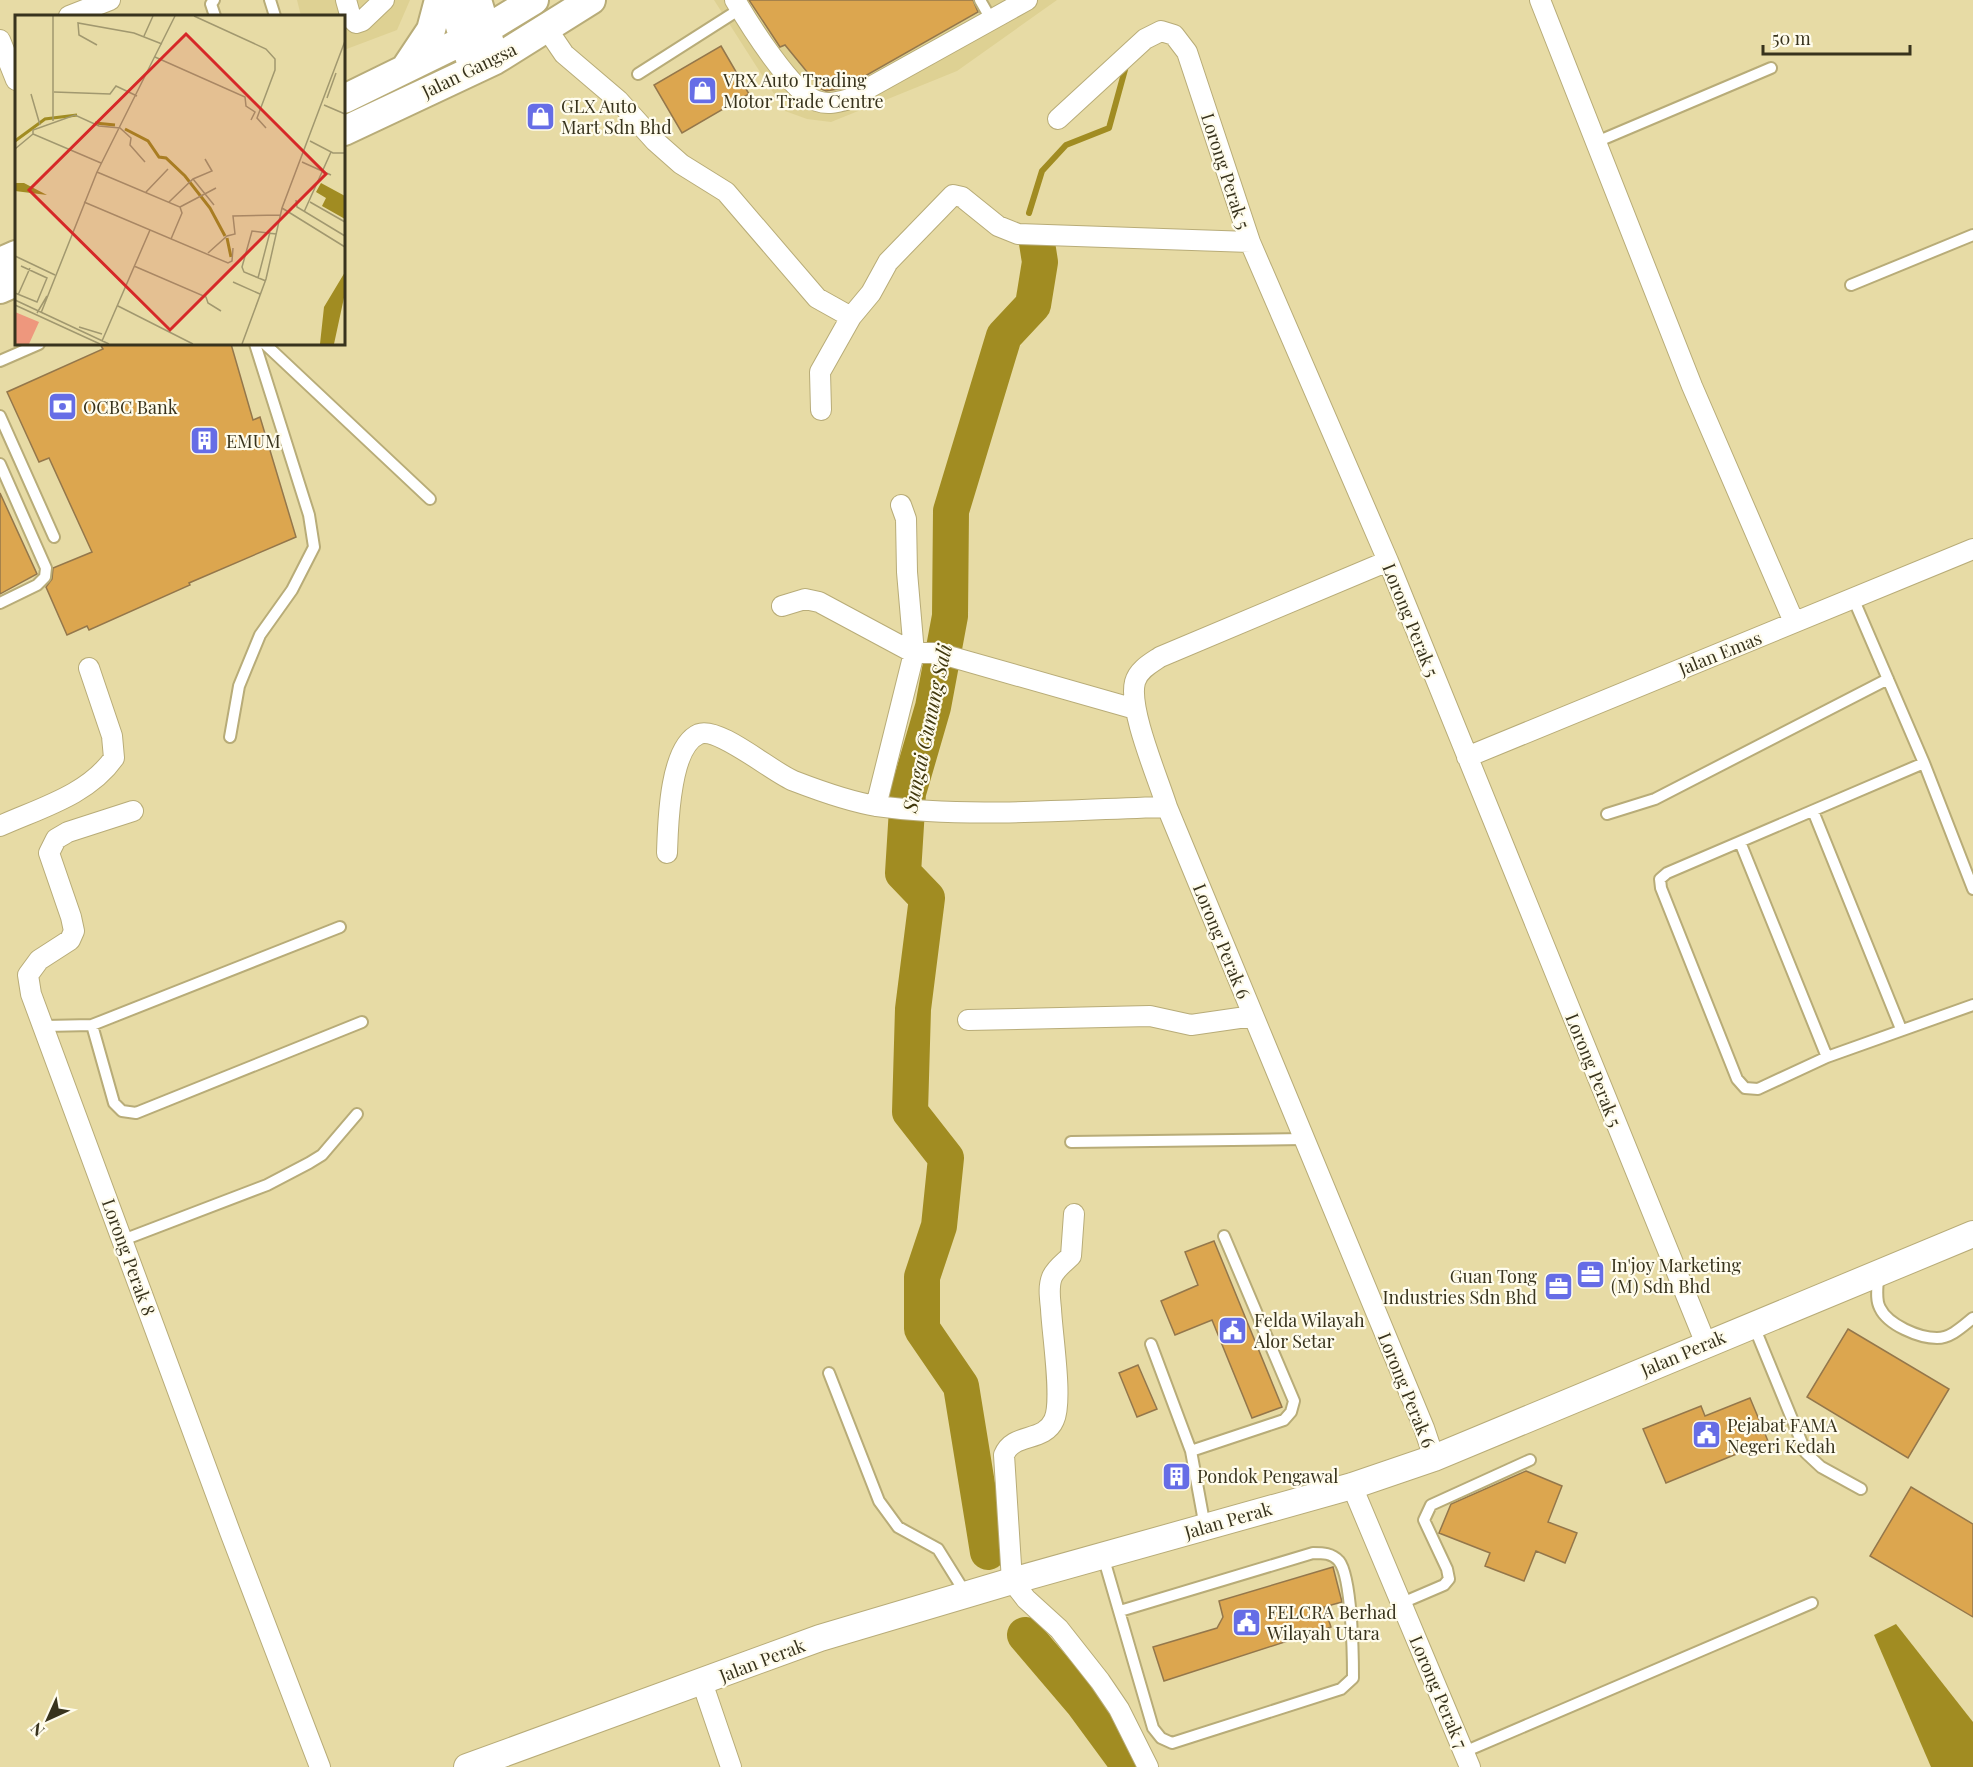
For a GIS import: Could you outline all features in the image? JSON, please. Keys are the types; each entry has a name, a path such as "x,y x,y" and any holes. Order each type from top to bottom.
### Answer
{"main road":[{"path":"404,70 431,30 439,0"},
{"path":"452,0 474,36 485,65"},
{"path":"474,36 477,0"},
{"name":"Jalan Gangsa","path":"345,99 474,36 534,0"},
{"name":"Jalan Gangsa","path":"345,132 485,65 591,0"},
{"path":"0,262 15,255"},
{"path":"0,289 15,282"}],"street":[{"path":"72,15 110,0"},
{"path":"346,0 351,18 356,23 362,21 384,0"},
{"path":"737,4 793,84 817,102 831,104 849,99 1027,0"},
{"path":"1539,0 1692,386 1794,622"},
{"path":"547,29 564,54 618,100 655,141 681,164 726,192 817,298 851,316"},
{"name":"Lorong Perak 5","path":"1058,119 1145,39 1161,31 1174,35 1187,52 1250,242 1388,561 1706,1344"},
{"path":"4,41 15,77"},
{"path":"821,411 820,372 851,316 871,293 888,262 953,195 962,197 998,226 1018,234 1250,242"},
{"path":"876,806 914,653 906,572 906,519 901,505"},
{"name":"Jalan Emas","path":"1467,757 1973,549"},
{"name":"Lorong Perak 6","path":"1388,561 1160,657 1146,666 1135,681 1135,709 1167,807 1424,1428 1434,1458"},
{"path":"782,606 805,599 819,602 914,653 938,653 1135,709"},
{"path":"0,826 87,787 103,773 114,758 112,736 89,668"},
{"path":"667,853 670,790 687,744 696,735 704,732 720,737 791,780 876,806 987,812 1167,807"},
{"name":"Lorong Perak 8","path":"133,811 68,832 56,839 49,853 74,931 70,940 39,960 28,975 31,994 45,1026 230,1532 320,1767"},
{"path":"968,1020 1150,1016 1191,1025 1253,1016"},
{"path":"1074,1214 1071,1256 1058,1268 1049,1287 1057,1395 1055,1420 1048,1430 1039,1435 1013,1442 1007,1446 1004,1455 1012,1581 1026,1599 1059,1629 1100,1681 1119,1709 1148,1767"},
{"name":"Jalan Perak","path":"467,1767 820,1638 966,1594 1352,1485 1434,1458 1753,1323 1973,1235"},
{"name":"Lorong Perak 7","path":"1352,1485 1467,1759"},
{"path":"702,1682 731,1767"}],"lane":[{"path":"214,0 211,4 215,15"},
{"path":"980,0 992,21"},
{"path":"638,74 737,4"},
{"path":"1594,143 1771,68"},
{"path":"1851,285 1973,235"},
{"path":"0,360 37,345"},
{"path":"230,737 239,686 260,635 292,590 314,547 309,515 255,345"},
{"path":"266,345 430,499"},
{"path":"0,416 54,537"},
{"path":"0,464 46,568 45,577 36,585 0,603"},
{"path":"1854,598 1924,763 1973,889"},
{"path":"1607,814 1655,799 1888,679"},
{"path":"1924,763 1668,873 1660,879 1661,888 1737,1079 1745,1088 1758,1089 1827,1057 1973,1005"},
{"path":"1813,811 1901,1029"},
{"path":"1740,842 1827,1057"},
{"path":"45,1026 92,1025 340,927"},
{"path":"92,1025 114,1103 122,1111 136,1113 362,1022"},
{"path":"123,1240 267,1185 309,1164 322,1155 357,1114"},
{"path":"1071,1142 1304,1139"},
{"path":"1191,1451 1284,1420 1291,1412 1294,1401 1224,1236"},
{"path":"1878,1272 1877,1299 1880,1309 1892,1321 1913,1332 1937,1338 1954,1334 1973,1318"},
{"path":"1753,1323 1806,1453 1821,1467 1861,1489"},
{"path":"1151,1344 1191,1451 1205,1527"},
{"path":"830,1373 879,1502 888,1517 898,1527 938,1549 966,1594"},
{"path":"1402,1603 1444,1585 1449,1579 1447,1569 1424,1520 1431,1505 1530,1461"},
{"path":"1103,1556 1153,1728 1161,1738 1172,1743 1341,1689 1353,1678 1347,1581 1340,1562 1330,1554 1313,1552 1120,1611"},
{"path":"1467,1759 1812,1602"}],"shaded area":[{"path":"297,0 410,0 397,30 345,50 345,15 301,15"},
{"path":"714,0 1057,0 957,71 831,122 807,119 785,111"},
{"path":"1896,1624 1973,1722 1973,1767 1931,1767 1874,1635"}],"building":[{"path":"749,0 973,0 978,12 844,88 826,91 821,89 785,45 780,47"},
{"name":"VRX Auto Trading Motor Trade Centre","path":"721,46 749,94 682,133 654,85"},
{"path":"101,345 231,345 253,420 260,417 296,537 189,583 190,585 89,630 87,626 67,635 46,587 52,579 53,568 92,552 49,458 39,462 7,392 103,349"},
{"path":"0,493 37,574 0,594"},
{"name":"Felda Wilayah Alor Setar","path":"1214,1241 1282,1407 1252,1418 1212,1320 1175,1335 1161,1301 1198,1285 1185,1252"},
{"path":"1848,1329 1949,1389 1908,1458 1807,1397"},
{"path":"1138,1365 1157,1409 1137,1417 1119,1373"},
{"name":"Pejabat FAMA Negeri Kedah","path":"1750,1398 1768,1441 1666,1483 1643,1429 1701,1406 1705,1416"},
{"name":"Pondok Pengawal","path":"1181,1465 1185,1482 1171,1486 1166,1470"},
{"path":"1526,1471 1562,1486 1548,1522 1577,1533 1565,1563 1536,1551 1524,1581 1485,1566 1490,1553 1439,1533 1451,1504"},
{"path":"1911,1487 1973,1524 1973,1617 1870,1556"},
{"name":"FELCRA Berhad Wilayah Utara","path":"1333,1567 1342,1602 1324,1607 1331,1627 1164,1681 1153,1647 1217,1628 1223,1617 1219,1601"}],"waterway":[{"path":"1029,213 1042,171 1066,145 1109,128 1126,66"},
{"name":"Sungai Gunung Sali","path":"988,1552 961,1386 922,1329 922,1277 939,1226 946,1158 910,1112 913,1009 927,898 903,873 908,793 933,707 950,616 951,511 1004,336 1033,305 1040,262 1037,243"},
{"name":"Sungai Gunung Sali","path":"1025,1635 1083,1703 1130,1767"}],"place":[{"name":"VRX Auto Trading Motor Trade Centre","path":"702,90"},
{"name":"GLX Auto Mart Sdn Bhd","path":"540,116"},
{"name":"OCBC Bank","path":"62,407"},
{"name":"EMUM","path":"205,441"},
{"name":"In'joy Marketing (M) Sdn Bhd","path":"1590,1275"},
{"name":"Guan Tong Industries Sdn Bhd","path":"1558,1286"},
{"name":"Felda Wilayah Alor Setar","path":"1233,1330"},
{"name":"Pejabat FAMA Negeri Kedah","path":"1706,1435"},
{"name":"Pondok Pengawal","path":"1176,1476"},
{"name":"FELCRA Berhad Wilayah Utara","path":"1246,1622"}]}
